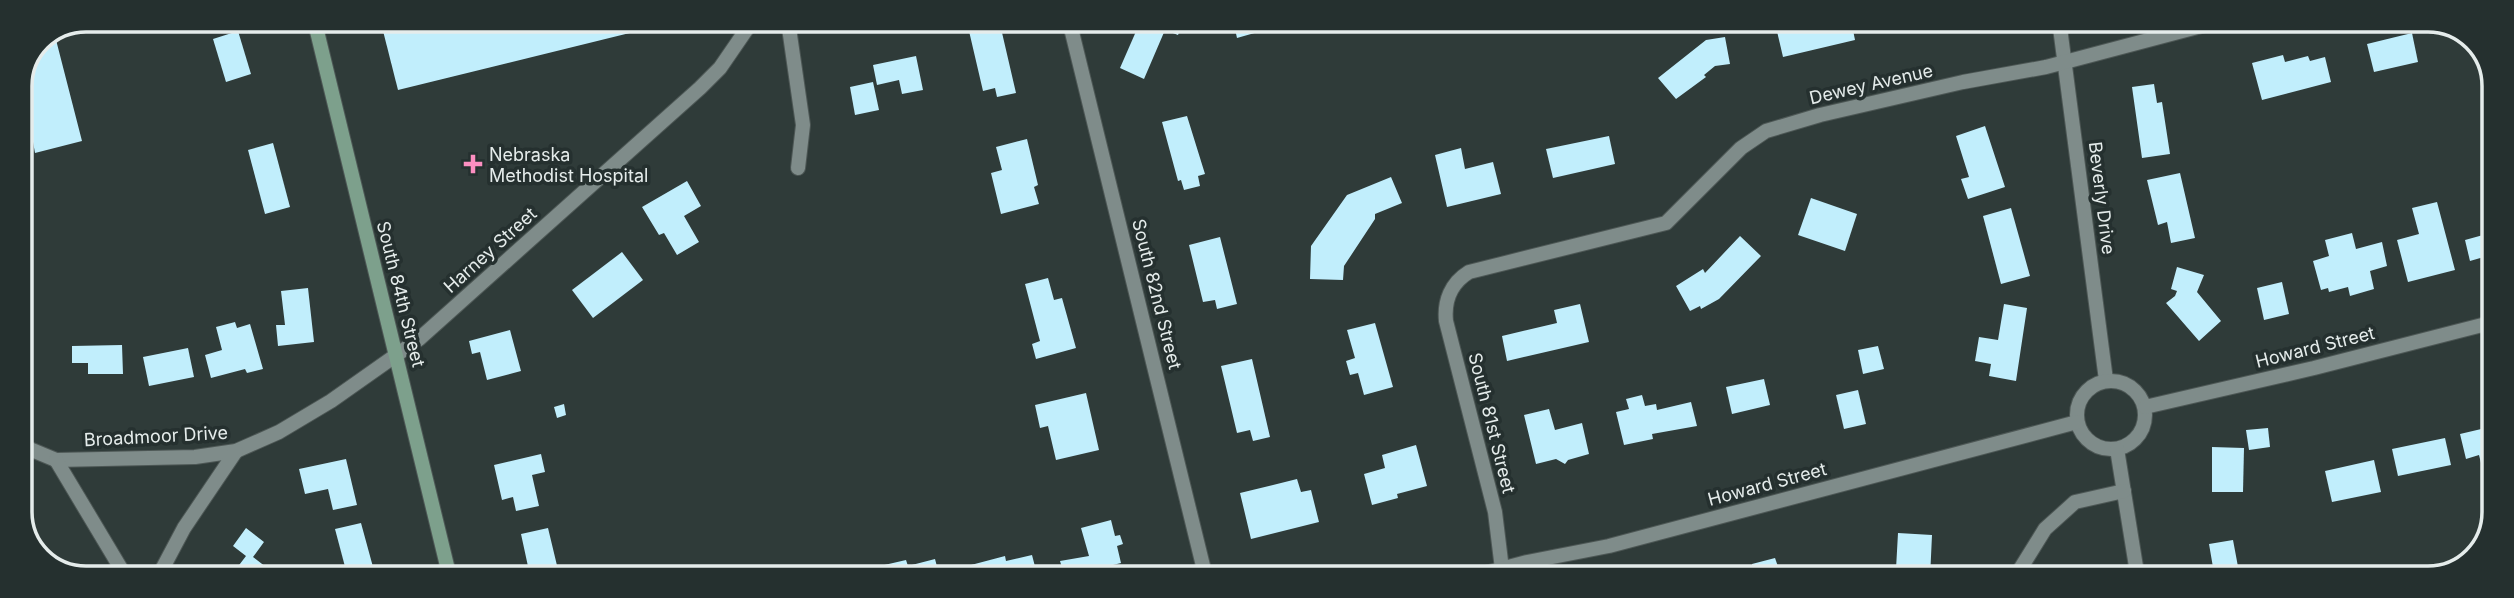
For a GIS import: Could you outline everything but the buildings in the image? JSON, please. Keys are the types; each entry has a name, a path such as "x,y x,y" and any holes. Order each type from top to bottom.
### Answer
{"main road":[{"name":"South 84th Street","path":"317,31 447,566"}],"street":[{"name":"Harney Street","path":"396,356 436,324 700,88 720,68 745,31"},
{"path":"790,31 803,125 798,168"},
{"name":"South 82nd Street","path":"1072,31 1203,566"},
{"name":"Beverly Drive","path":"2061,31 2106,380"},
{"name":"Dewey Avenue","path":"1453,287 1469,272 1666,223 1741,148 1766,131 1819,115 2046,66 2181,31"},
{"name":"South 81st Street","path":"1453,287 1446,301 1446,321 1495,512 1502,566"},
{"name":"Howard Street","path":"2145,407 2482,325"},
{"name":"Broadmoor Drive","path":"32,450 56,460 195,457 236,451 279,432 331,401 396,356"},
{"path":"2106,380 2116,380 2134,389 2145,407 2143,428 2128,445 2117,449 2096,446 2081,432 2077,422 2079,400 2086,390 2106,380"},
{"name":"Howard Street","path":"1516,566 1609,546 2077,422"},
{"path":"2117,449 2136,566"},
{"path":"164,566 184,528 236,451"},
{"path":"56,460 119,566"},
{"path":"2022,566 2045,530 2075,502 2124,491"}],"place":[{"name":"Nebraska Methodist Hospital","path":"473,164"}]}
